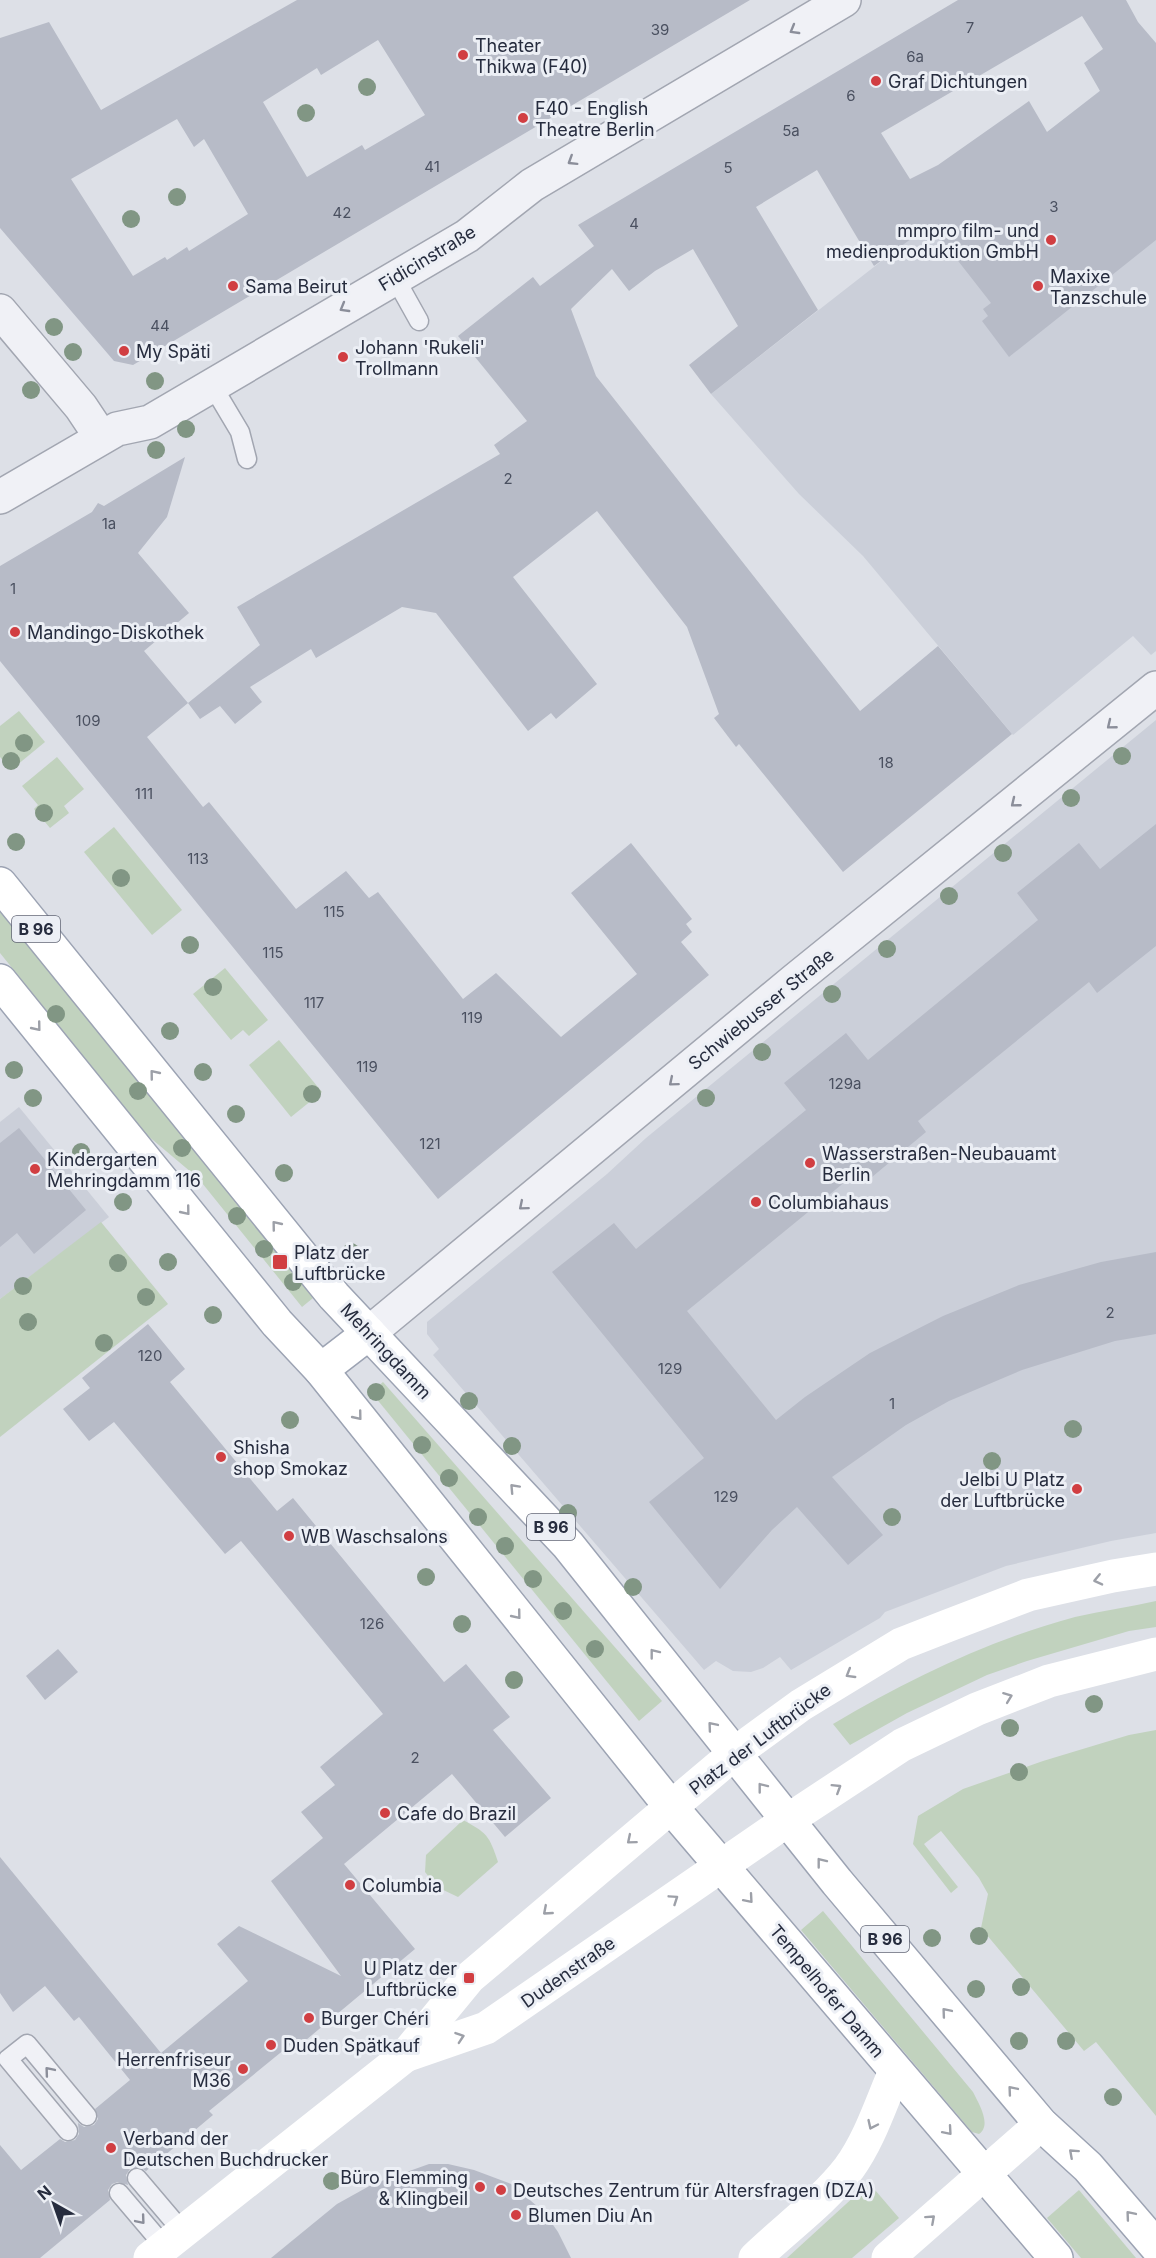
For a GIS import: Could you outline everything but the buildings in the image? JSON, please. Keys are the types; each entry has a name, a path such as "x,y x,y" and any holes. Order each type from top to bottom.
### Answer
{"main road":[{"name":"Mehringdamm","path":"0,884 334,1296 568,1545 735,1753"},
{"path":"0,981 277,1323 321,1370 671,1807"},
{"path":"321,1370 369,1333"},
{"name":"Platz der Luftbrücke","path":"671,1807 735,1753 801,1705 901,1644 1028,1596 1113,1576 1156,1569"},
{"path":"721,1866 902,1745 977,1709 1049,1681 1156,1654"},
{"name":"B 96","path":"735,1753 837,1882 1041,2124 1088,2167 1156,2246"},
{"name":"Tempelhofer Damm","path":"671,1807 1056,2258"},
{"name":"Dudenstraße","path":"165,2245 405,2056 469,1978 671,1807"},
{"name":"Dudenstraße","path":"405,2056 486,2028 721,1866"},
{"path":"755,2258 831,2188 849,2167 872,2125 895,2071"},
{"path":"888,2258 1041,2124"}],"street":[{"name":"Fidicinstraße","path":"0,497 117,429 150,422 467,236 532,185 844,0"},
{"path":"0,311 81,407 101,437"},
{"name":"Schwiebusser Straße","path":"369,1333 804,974 1156,688"}],"lane":[{"path":"395,278 419,321"},
{"path":"212,385 240,432 247,459"},
{"path":"68,2132 8,2059 27,2044 87,2116"},
{"path":"137,2178 165,2245"},
{"path":"119,2193 165,2245"}],"shaded area":[{"path":"1156,47 1156,651 1151,655 1133,636 1013,735 863,556 799,494 711,394"},
{"path":"1156,720 1156,1533 1111,1541 1006,1566 885,1612 880,1618 791,1670 780,1657 763,1668 751,1672 733,1671 716,1661 704,1670 433,1355 439,1349 427,1334 427,1322 607,1174 646,1138"},
{"name":"Kindergarten Mehringdamm 116","path":"19,1107 109,1217 0,1299 0,1122"}],"green space":[{"path":"19,711 45,742 11,770 0,757 0,726"},
{"path":"57,757 84,789 64,806 69,813 50,828 34,809 38,805 22,786"},
{"path":"114,827 182,910 152,935 84,852"},
{"path":"0,908 313,1298 302,1307 198,1178 147,1135 0,953"},
{"path":"225,968 268,1020 249,1036 243,1030 231,1040 193,994"},
{"path":"279,1040 322,1092 291,1117 249,1065"},
{"path":"101,1222 168,1304 0,1437 0,1299"},
{"path":"383,1382 662,1701 639,1721 371,1392"},
{"path":"1156,1601 1156,1627 1129,1631 987,1675 907,1713 850,1745 833,1724 920,1676 1012,1637 1075,1617"},
{"path":"1156,1730 1156,2116 1096,2042 1084,2051 981,1928 988,1894 979,1878 941,1831 924,1844 958,1887 951,1893 913,1844 918,1816 963,1789 1043,1761 1129,1735"},
{"path":"463,1820 486,1836 498,1862 458,1897 437,1887 425,1872 426,1855"},
{"path":"823,1911 973,2092 984,2120 983,2130 979,2134 972,2132 801,1930"},
{"path":"869,2183 899,2218 852,2258 787,2258"},
{"path":"1079,2190 1136,2258 1081,2258 1047,2218"}],"place":[{"name":"Theater Thikwa (F40)","path":"463,55"},
{"name":"Graf Dichtungen","path":"876,81"},
{"name":"F40 - English Theatre Berlin","path":"523,118"},
{"name":"mmpro film- und medienproduktion GmbH","path":"1051,240"},
{"name":"Sama Beirut","path":"233,286"},
{"name":"Maxixe Tanzschule","path":"1038,286"},
{"name":"My Späti","path":"124,351"},
{"name":"Johann 'Rukeli' Trollmann","path":"343,357"},
{"name":"Mandingo-Diskothek","path":"15,632"},
{"name":"Wasserstraßen-Neubauamt Berlin","path":"810,1163"},
{"name":"Kindergarten Mehringdamm 116","path":"35,1169"},
{"name":"Columbiahaus","path":"756,1202"},
{"name":"Platz der Luftbrücke","path":"280,1262"},
{"name":"Shisha shop Smokaz","path":"221,1457"},
{"name":"Jelbi U Platz der Luftbrücke","path":"1077,1489"},
{"name":"WB Waschsalons","path":"289,1536"},
{"name":"Cafe do Brazil","path":"385,1813"},
{"name":"Columbia","path":"350,1885"},
{"name":"U Platz der Luftbrücke","path":"469,1978"},
{"name":"Burger Chéri","path":"309,2018"},
{"name":"Duden Spätkauf","path":"271,2045"},
{"name":"Herrenfriseur M36","path":"243,2069"},
{"name":"Verband der Deutschen Buchdrucker","path":"111,2148"},
{"name":"Büro Flemming & Klingbeil","path":"480,2187"},
{"name":"Deutsches Zentrum für Altersfragen (DZA)","path":"501,2190"},
{"name":"Blumen Diu An","path":"516,2215"}]}
